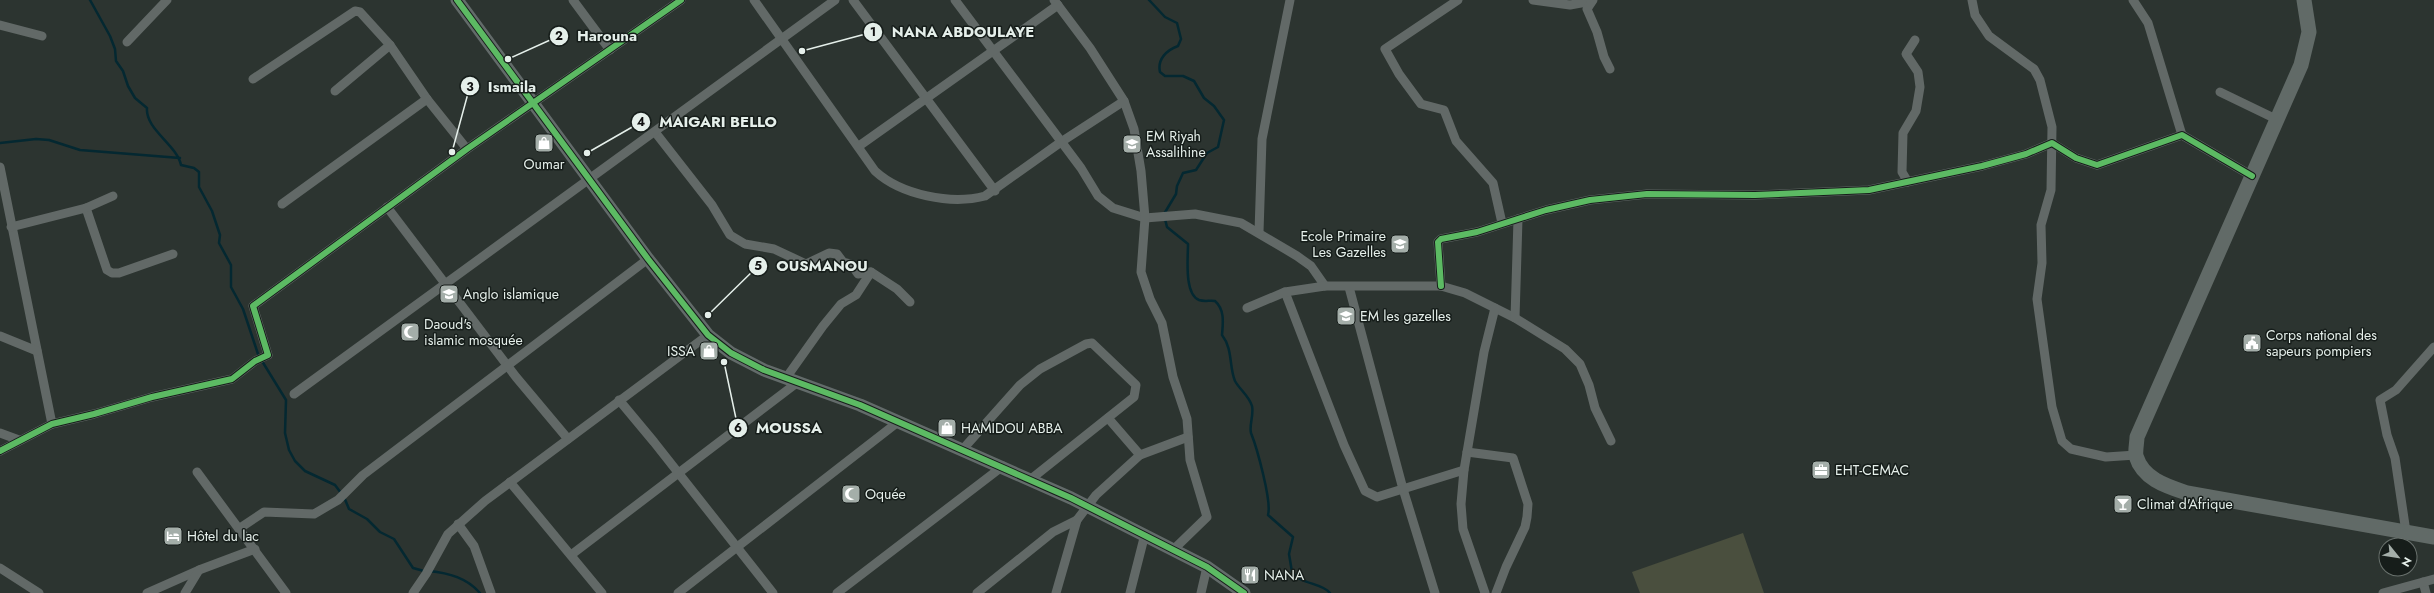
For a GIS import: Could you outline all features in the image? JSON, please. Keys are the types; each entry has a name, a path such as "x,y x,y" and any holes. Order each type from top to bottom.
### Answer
{"main road":[{"path":"2304,0 2309,32 2301,65 2137,437 2136,455 2150,478 2165,486 2187,493 2434,536"}],"street":[{"path":"127,42 167,0"},
{"path":"457,0 648,259 708,335 731,352 764,370 963,449 1088,506 1208,567 1244,593"},
{"path":"573,0 610,50"},
{"path":"0,450 52,424 94,414 152,397 232,379 256,361 268,355 253,306 467,149 534,104 681,0"},
{"path":"754,0 859,146 875,171 885,180 908,189 943,198 970,200 985,196 995,191 1061,142 1124,101"},
{"path":"294,394 835,0"},
{"path":"853,0 995,191"},
{"path":"955,0 992,52 1061,142 1098,196 1113,208 1145,218 1170,214 1195,214 1224,218 1241,223 1259,232 1311,266 1325,286"},
{"path":"1259,232 1262,139 1290,0"},
{"path":"1458,0 1385,49 1399,74 1421,104 1444,110 1456,141 1493,183 1502,223"},
{"path":"1533,0 1570,5 1592,0"},
{"path":"1592,0 1587,9 1610,69"},
{"path":"1972,0 1975,16 1990,36 2034,69 2040,80 2052,127 2051,190 2041,225 2042,263 2038,299 2052,407 2062,441 2071,449 2106,457 2136,455"},
{"path":"2132,0 2148,23 2182,135 2252,176"},
{"path":"859,146 992,52 1056,3 1090,48 1124,101 1134,129 1141,170 1145,218 1141,272 1150,299 1162,322 1173,378 1186,419 1190,460 1207,517 1205,521 1174,549"},
{"path":"253,79 355,11 364,14 390,45 427,99 467,149"},
{"path":"0,25 42,36"},
{"path":"1908,182 1902,172 1901,156 1903,133 1916,111 1920,87 1918,72 1906,54 1915,40"},
{"path":"335,91 390,45"},
{"path":"2220,92 2278,120"},
{"path":"282,204 427,99"},
{"path":"655,132 712,205 730,235 745,244 774,249 806,264 829,253 837,254 843,262 850,264 858,274 871,272 897,289 910,302"},
{"path":"2052,143 2076,158 2097,165 2182,135"},
{"path":"1441,286 1438,242 1440,239 1477,232 1518,218 1590,200 1647,194 1810,194 1868,190 2026,154 2052,143"},
{"path":"0,168 52,424"},
{"path":"11,226 86,208 113,196"},
{"path":"387,207 447,283 507,365 568,439"},
{"path":"86,208 107,270 112,273 119,273 172,254"},
{"path":"1515,318 1518,218"},
{"path":"240,528 264,512 314,514 338,500 363,475 648,259"},
{"path":"571,555 678,472 792,380 823,326 842,304 856,295 871,272"},
{"path":"1247,308 1285,292 1325,286 1441,286 1465,293 1515,318 1565,349 1580,364 1589,385 1595,408 1611,441"},
{"path":"1349,287 1403,489 1435,593"},
{"path":"1285,292 1344,445 1365,491 1377,497 1464,470"},
{"path":"1486,593 1463,529 1461,504 1464,470 1484,352 1495,308"},
{"path":"413,593 431,566 442,542 458,524 510,482 708,335"},
{"path":"0,336 37,351"},
{"path":"963,449 1020,385 1040,369 1086,344 1092,343 1097,346 1136,385 1134,397 1031,479"},
{"path":"2406,532 2395,458 2387,435 2380,400 2396,390 2434,347"},
{"path":"619,400 678,472 773,593"},
{"path":"1108,418 1140,455"},
{"path":"678,593 738,548 898,422"},
{"path":"0,433 19,440"},
{"path":"1056,593 1077,520 1096,495 1140,455 1188,437"},
{"path":"1467,452 1513,458 1528,504 1525,528 1506,567 1496,593"},
{"path":"837,593 1003,466"},
{"path":"198,472 286,593"},
{"path":"510,482 602,593"},
{"path":"977,593 1053,532 1077,520"},
{"path":"458,524 474,546 491,593"},
{"path":"1130,593 1145,534"},
{"path":"147,593 199,570 254,549"},
{"path":"1201,593 1208,567"},
{"path":"0,568 39,593"},
{"path":"185,593 199,570"},
{"path":"2383,593 2434,579"},
{"path":"2423,582 2426,593"}],"green space":[{"path":"1743,533 1764,593 1640,593 1632,572"}],"waterway":[{"path":"90,0 110,36 115,49 116,61 123,71 128,86 135,98 147,108 151,123 174,151 181,165 194,168 199,172 199,187 212,211 220,235 219,243 231,265 231,287 243,309 259,357"},
{"path":"1149,0 1165,17 1177,23 1181,39 1178,46 1170,50 1161,59 1159,67 1160,72 1165,76 1183,76 1194,81 1204,98 1214,106 1224,120 1218,147 1207,153 1196,170 1183,173 1177,186 1176,194 1164,214"},
{"path":"0,143 36,139 49,140 80,150 180,158"},
{"path":"1165,219 1167,227 1188,244 1188,275 1191,291 1194,296 1201,301 1215,301 1222,313 1222,335 1228,346 1233,376 1239,387 1249,399 1252,406 1251,433 1257,450 1266,487 1269,508 1268,515 1293,537 1289,554 1292,572 1300,579 1322,587 1330,593"},
{"path":"262,361 286,400 285,433 289,450 295,461 305,471 335,485 341,493"},
{"path":"344,497 349,509 367,519 380,532 394,539 413,568 424,571"},
{"path":"429,571 457,577 475,588 480,593"}],"cycle path":[{"path":"457,0 648,259 708,335 731,353 764,370 860,405 1071,498 1207,567 1244,593"},
{"path":"0,451 52,424 94,414 152,397 232,379 255,361 268,355 253,306 467,149 681,0"},
{"path":"1441,286 1438,242 1441,239 1477,232 1546,210 1590,200 1647,194 1755,195 1869,190 1982,166 2026,154 2052,143 2076,158 2097,165 2182,135 2252,176"}],"place":[{"name":"NANA ABDOULAYE","path":"802,51"},
{"name":"Harouna","path":"508,59"},
{"name":"Oumar","path":"544,143"},
{"name":"EM Riyah Assalihine","path":"1132,144"},
{"name":"Ismaila","path":"452,152"},
{"name":"MAIGARI BELLO","path":"587,153"},
{"name":"Ecole Primaire Les Gazelles","path":"1400,244"},
{"name":"Anglo islamique","path":"449,294"},
{"name":"OUSMANOU","path":"708,315"},
{"name":"EM les gazelles","path":"1346,316"},
{"name":"Daoud's islamic mosquée","path":"410,332"},
{"name":"Corps national des sapeurs pompiers","path":"2252,343"},
{"name":"ISSA","path":"709,351"},
{"name":"MOUSSA","path":"724,362"},
{"name":"HAMIDOU ABBA","path":"947,428"},
{"name":"EHT-CEMAC","path":"1821,470"},
{"name":"Oquée","path":"851,494"},
{"name":"Climat d'Afrique","path":"2123,504"},
{"name":"Hôtel du lac","path":"173,536"},
{"name":"NANA","path":"1250,575"}]}
